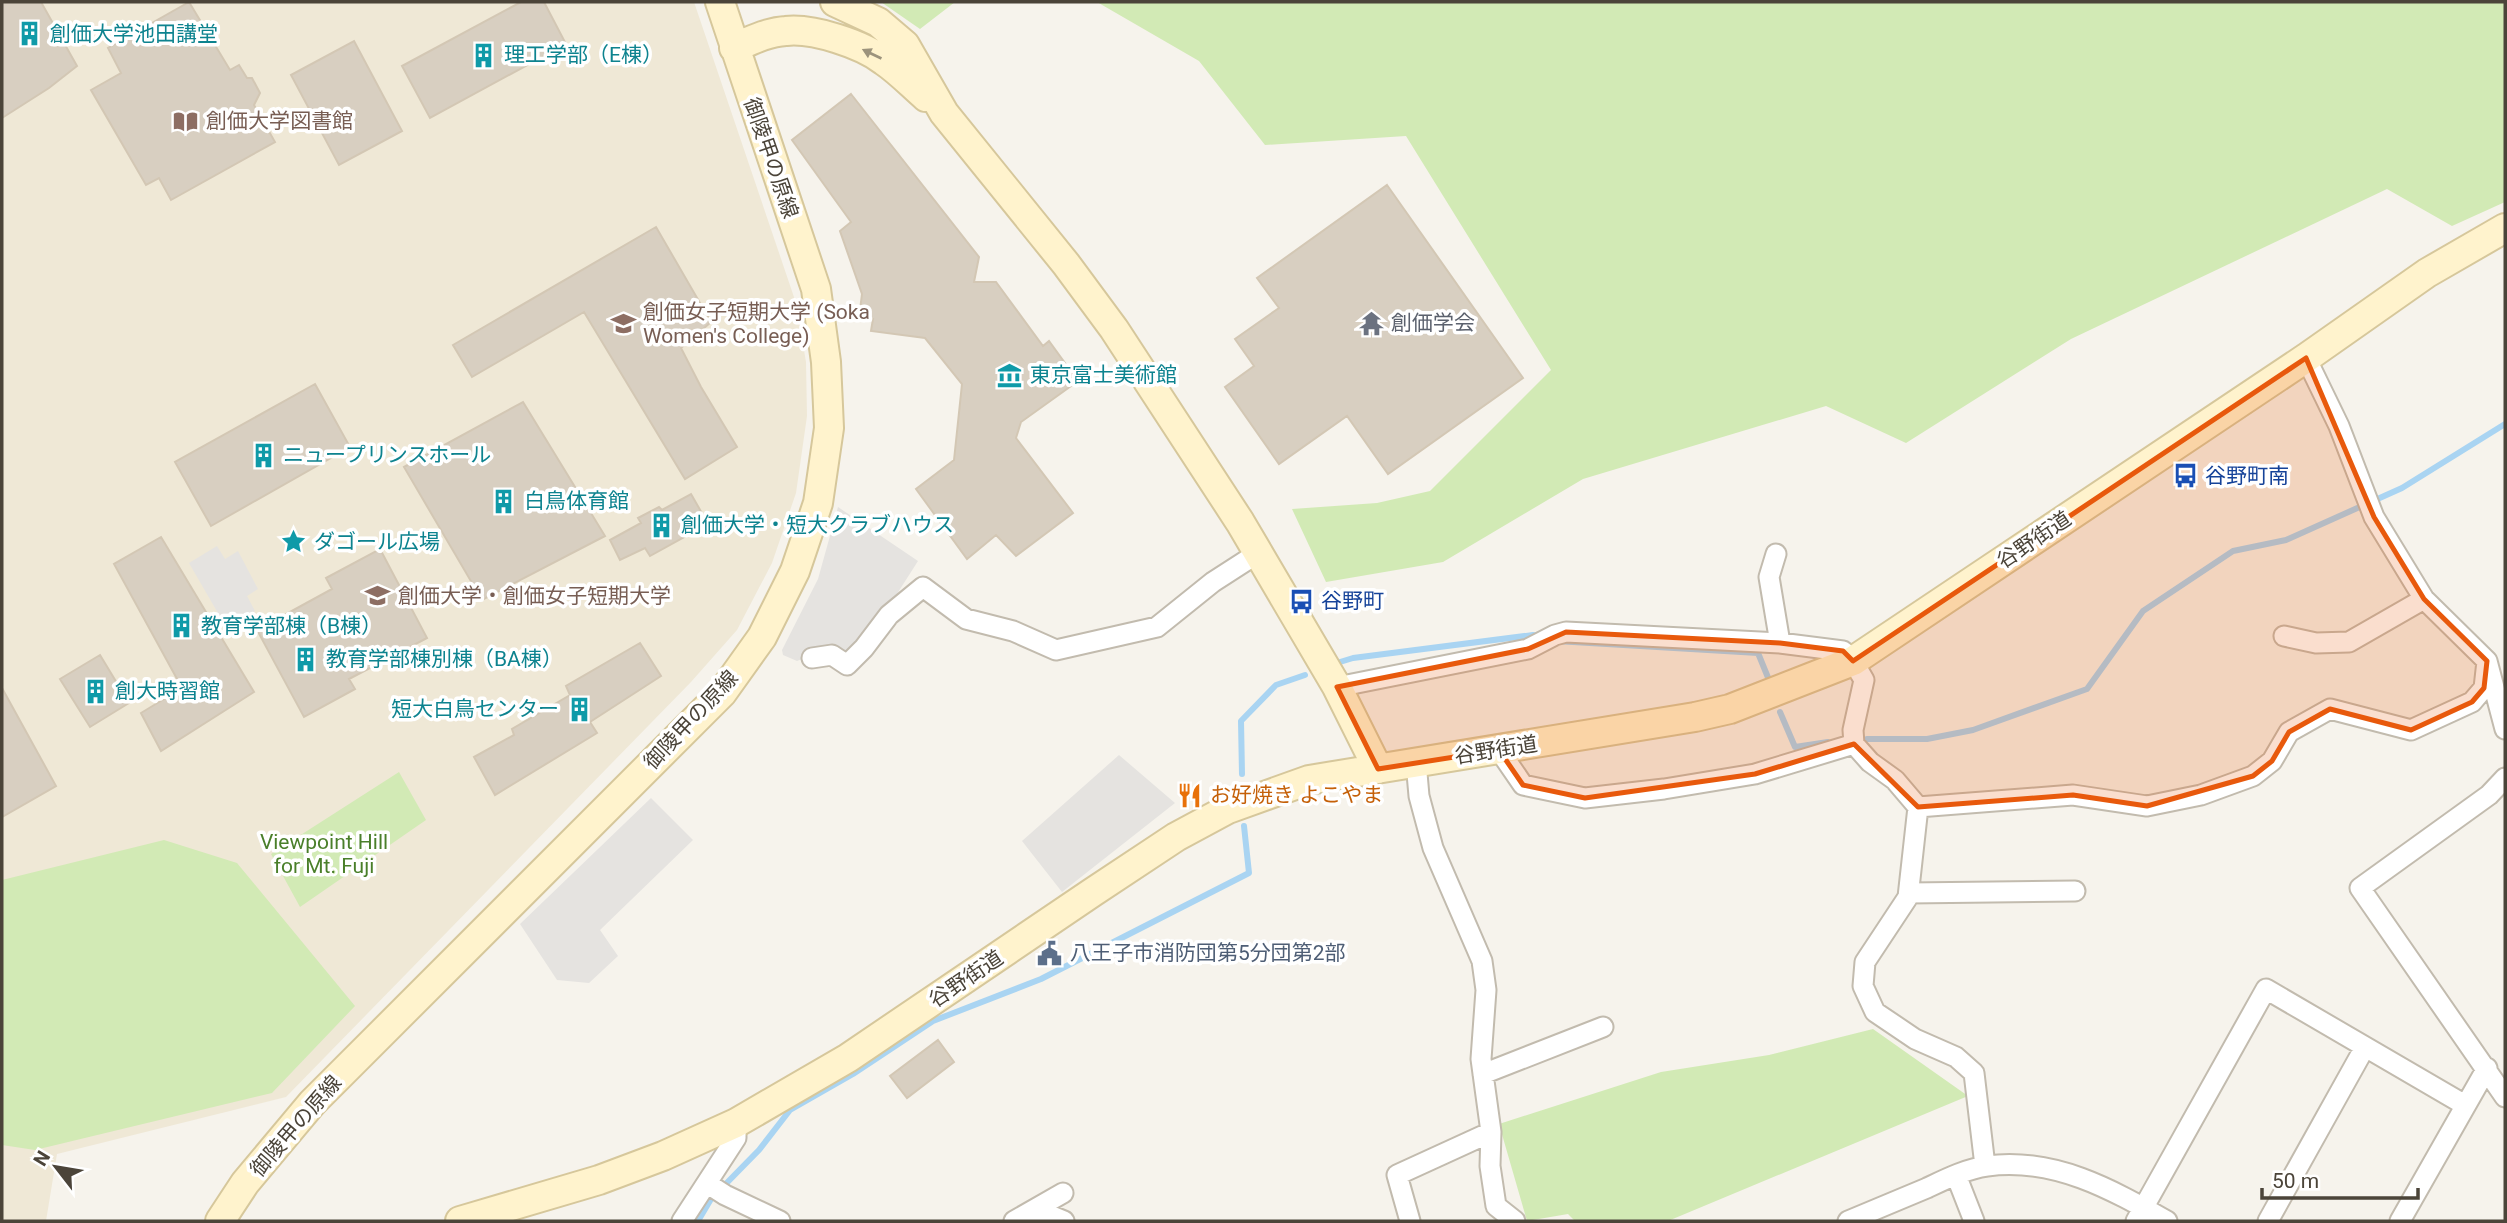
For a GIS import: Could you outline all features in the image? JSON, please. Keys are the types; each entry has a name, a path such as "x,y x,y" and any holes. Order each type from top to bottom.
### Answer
{"street":[{"path":"720,2 731,2"},
{"name":"御陵甲の原線","path":"219,1221 245,1183 312,1103 722,692 762,637 795,572 818,503 829,428 826,362 816,289 720,2"},
{"path":"835,2 878,22 905,45 944,113 1066,264 1114,330 1258,553 1337,687 1378,769"},
{"path":"734,48 762,36 786,30 817,33 852,45 883,60 944,113"},
{"name":"谷野街道","path":"460,1221 599,1180 663,1156 736,1123 848,1058 1093,892 1203,821 1228,808 1309,780 1730,709 1853,661 2306,358 2427,273 2505,228"},
{"path":"2306,358 2339,426 2367,492 2374,517 2424,599 2487,661 2505,729"},
{"path":"812,658 832,654 848,665 889,615 923,587 966,619 1013,631 1056,650 1157,627 1213,582 1258,553"},
{"path":"1776,554 1769,577 1780,643"},
{"path":"2284,636 2316,643 2349,642 2424,599"},
{"path":"1337,687 1528,649 1566,632 1780,643 1843,651 1853,661 1864,680 1853,730 1854,744 1870,762 1895,780 1918,807 1908,897 1865,962 1863,986 1875,1012 1915,1039 1956,1057 1974,1073 1985,1166"},
{"path":"1918,807 2073,795 2147,806 2201,795 2253,776 2272,761 2289,732 2330,709 2411,730 2472,702 2484,688 2487,661"},
{"path":"1499,750 1523,785 1585,798 1664,789 1755,774 1854,744"},
{"path":"1416,762 1419,796 1433,848 1482,961 1486,990 1481,1059 1491,1132 1490,1166 1496,1206 1516,1221"},
{"path":"2505,778 2489,795 2360,888 2505,1097"},
{"path":"1909,893 2074,891"},
{"path":"2140,1215 2266,989 2465,1105"},
{"path":"1483,1074 1603,1027"},
{"path":"2267,1221 2365,1047"},
{"path":"2400,1221 2487,1068"},
{"path":"682,1221 715,1188 736,1138 736,1123"},
{"path":"1410,1221 1397,1175 1491,1132"},
{"path":"1848,1221 1956,1175 1985,1166 2013,1164 2068,1172 2096,1182 2140,1215 2167,1221"},
{"path":"1956,1175 1974,1221"},
{"path":"715,1188 780,1221"},
{"path":"1014,1221 1063,1193"},
{"path":"1035,1209 1064,1221"}],"highlighted area":[{"path":"2306,358 2374,517 2424,599 2487,661 2484,688 2472,702 2411,730 2330,709 2289,732 2272,761 2253,776 2147,806 2073,795 1918,807 1854,744 1755,774 1585,798 1523,785 1499,750 1378,769 1337,687 1528,649 1566,632 1780,643 1843,651 1853,661"}],"shaded area":[{"name":"創価大学・創価女子短期大学","path":"2,2 694,2 796,303 806,362 807,416 796,493 772,563 737,630 691,682 286,1097 57,1154 46,1221 2,1221"},
{"path":"838,507 918,561 888,608 848,658 832,647 797,661 783,655 782,650 818,579"},
{"path":"217,546 225,559 238,551 258,589 247,596 255,611 226,627 189,563"},
{"path":"1119,755 1175,803 1062,892 1022,841"},
{"path":"651,798 693,840 600,930 618,956 589,983 557,980 520,924"}],"green space":[{"path":"881,2 955,2 920,29"},
{"path":"1097,2 2505,2 2505,202 2452,226 2387,189 2071,339 1906,443 1826,406 1583,479 1443,562 1326,582 1292,509 1377,503 1430,491 1551,370 1406,136 1265,145 1199,61"},
{"name":"Viewpoint Hill for Mt. Fuji","path":"399,772 426,820 300,907 271,854"},
{"path":"164,840 237,863 355,1006 272,1093 35,1150 2,1145 2,880"},
{"path":"1873,1029 1968,1096 1668,1221 1575,1221 1568,1214 1527,1221 1499,1124 1661,1072 1769,1055"}],"building":[{"name":"創価大学池田講堂","path":"2,2 41,2 77,66 49,88 2,118"},
{"name":"創価大学図書館","path":"189,2 230,70 239,65 247,78 252,78 260,93 254,105 275,142 171,200 159,178 146,185 91,90 121,73 108,48"},
{"name":"理工学部（E棟）","path":"521,2 544,2 566,44 430,118 402,66"},
{"path":"354,41 402,131 339,165 291,75"},
{"path":"851,94 979,257 974,282 996,282 1043,346 1049,341 1078,381 1021,422 1016,438 1073,513 1016,556 996,535 967,559 916,489 954,460 962,384 925,338 871,331 873,319 859,318 862,294 840,231 851,222 792,140"},
{"name":"創価学会","path":"1387,185 1523,378 1388,474 1347,416 1279,464 1225,387 1254,366 1235,339 1279,308 1257,278"},
{"path":"656,227 711,322 681,348 737,447 685,479 584,312 472,377 453,345"},
{"name":"ニュープリンスホール","path":"315,384 350,447 211,526 175,462"},
{"name":"白鳥体育館","path":"523,402 605,536 482,600 404,467"},
{"name":"創価大学・短大クラブハウス","path":"691,494 703,515 681,527 686,536 650,556 645,548 620,560 610,540 641,523 638,518 659,507 662,510"},
{"name":"教育学部棟（B棟）","path":"161,537 254,692 161,751 141,713 182,688 114,564"},
{"path":"380,549 427,638 349,679 355,689 304,717 257,630 332,589 326,578"},
{"name":"短大白鳥センター","path":"640,643 661,676 590,722 597,733 495,795 474,757 514,735 512,729 570,695 566,686"},
{"name":"創大時習館","path":"100,655 129,703 90,727 60,679"},
{"path":"2,688 56,786 2,817"},
{"path":"938,1040 954,1062 907,1098 890,1076"}],"waterway":[{"path":"1867,739 1927,739 1973,730 2087,689 2143,611 2233,551 2286,540 2402,488 2505,424"},
{"path":"1340,662 1353,658 1533,635 1542,637"},
{"path":"1556,641 1758,653 1769,680"},
{"path":"1242,774 1241,721 1276,685 1305,675"},
{"path":"1780,712 1795,747 1828,742"},
{"path":"698,1221 711,1199 759,1150 790,1110 853,1074 933,1021 1041,979 1249,873 1244,826"}],"place":[{"name":"創価大学池田講堂","path":"30,34"},
{"name":"理工学部（E棟）","path":"484,55"},
{"name":"創価大学図書館","path":"186,121"},
{"name":"創価学会","path":"1371,323"},
{"name":"創価女子短期大学 (Soka Women's College)","path":"623,324"},
{"name":"東京富士美術館","path":"1010,375"},
{"name":"ニュープリンスホール","path":"263,455"},
{"name":"谷野町南","path":"2185,476"},
{"name":"白鳥体育館","path":"504,501"},
{"name":"創価大学・短大クラブハウス","path":"661,525"},
{"name":"ダゴール広場","path":"294,542"},
{"name":"創価大学・創価女子短期大学","path":"378,596"},
{"name":"谷野町","path":"1301,601"},
{"name":"教育学部棟（B棟）","path":"181,626"},
{"name":"教育学部棟別棟（BA棟）","path":"306,659"},
{"name":"創大時習館","path":"95,691"},
{"name":"短大白鳥センター","path":"579,709"},
{"name":"お好焼き よこやま","path":"1190,795"},
{"name":"八王子市消防団第5分団第2部","path":"1050,953"}]}
